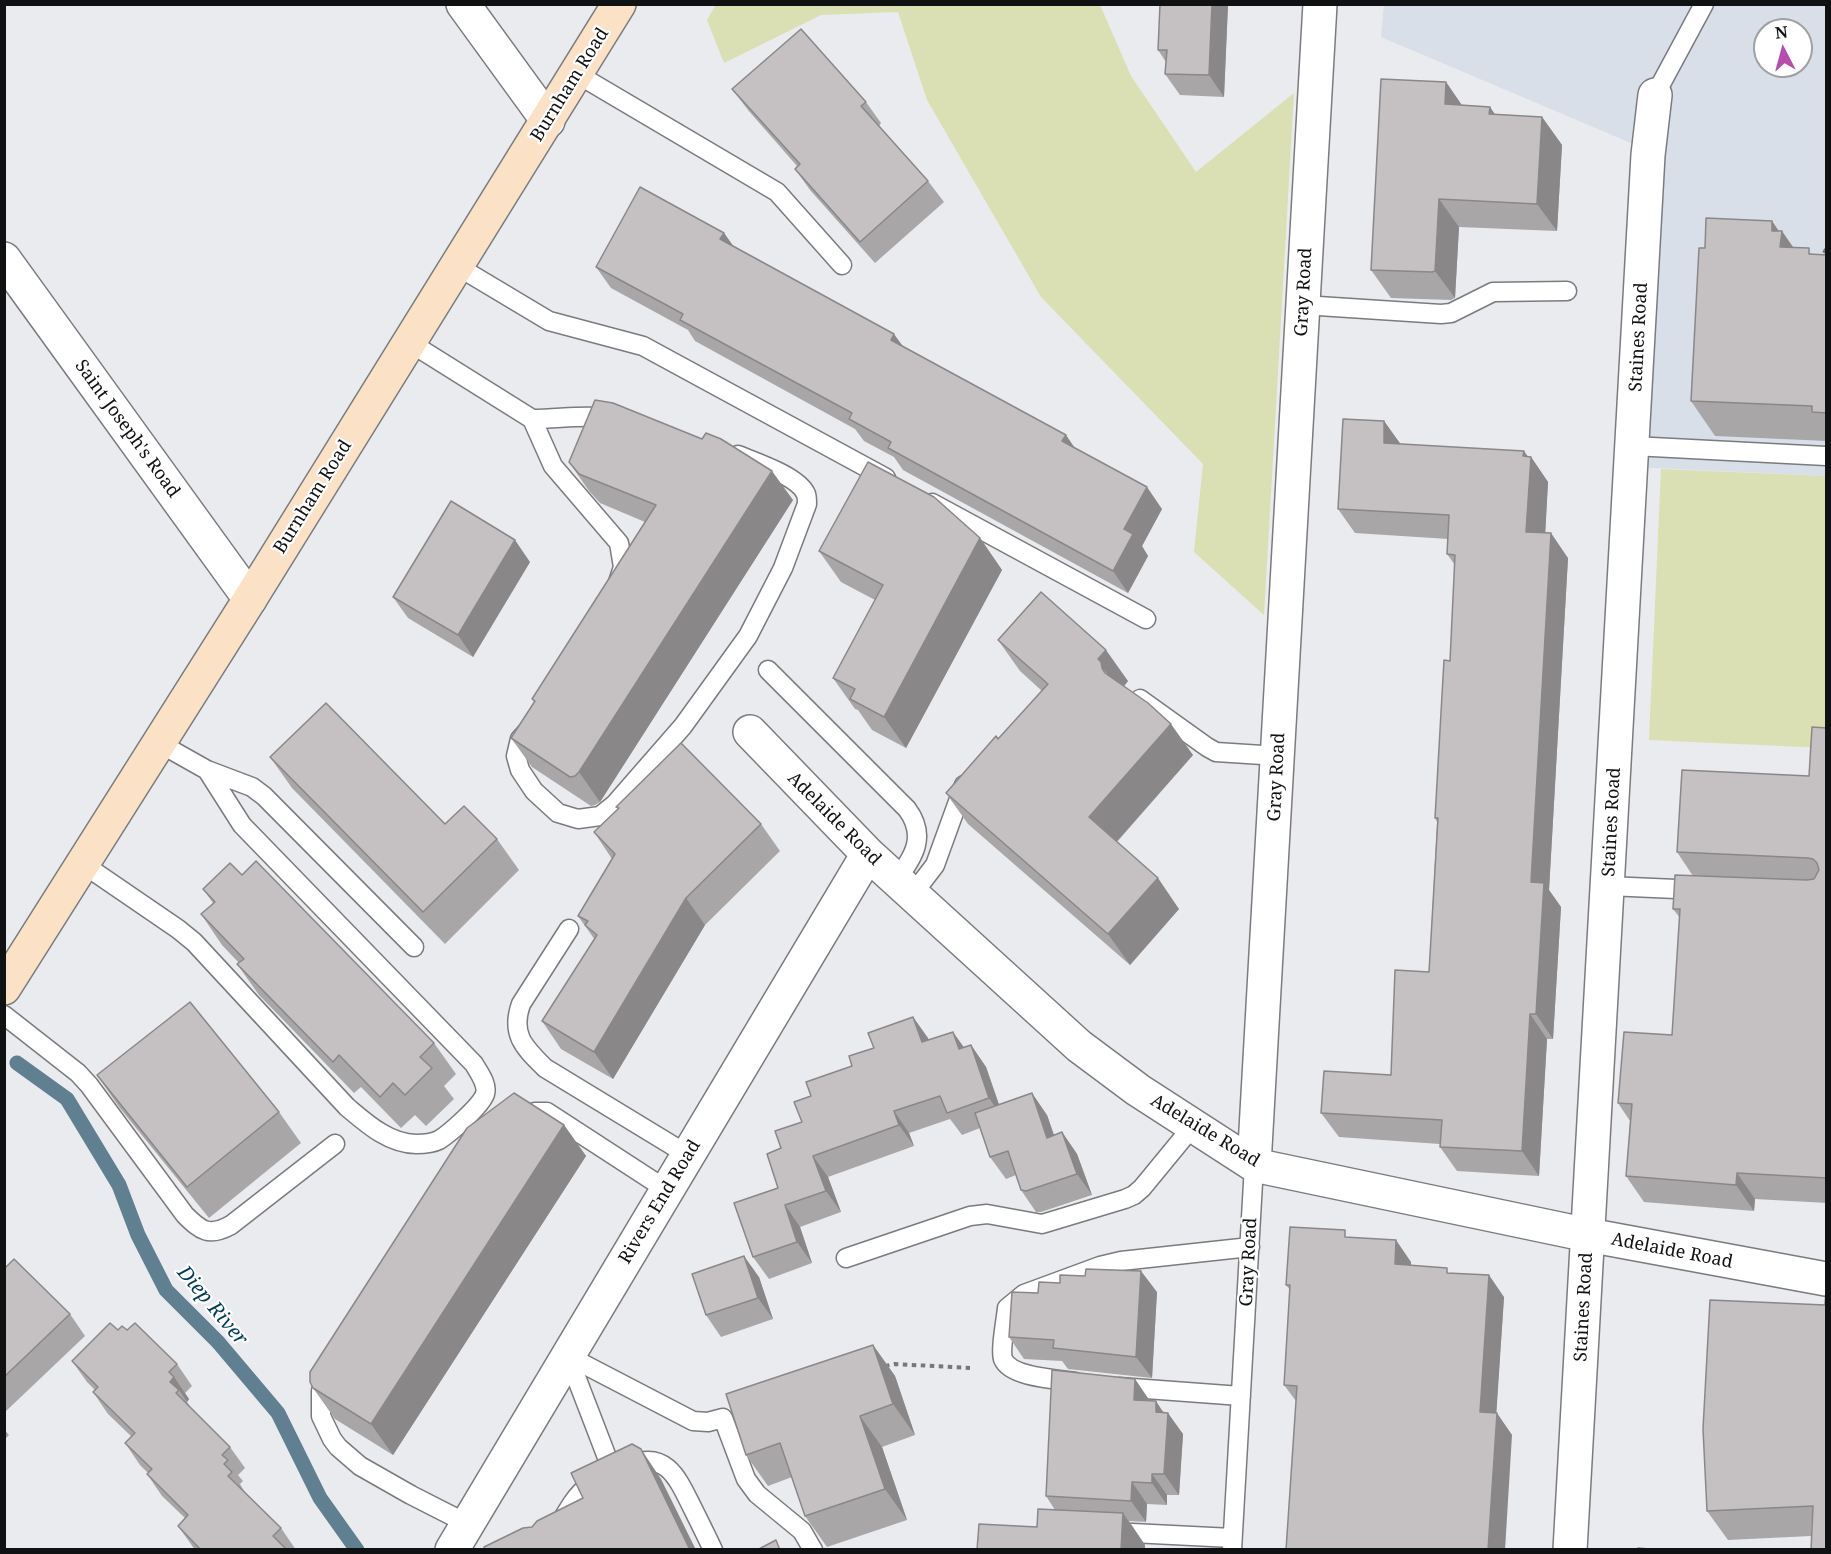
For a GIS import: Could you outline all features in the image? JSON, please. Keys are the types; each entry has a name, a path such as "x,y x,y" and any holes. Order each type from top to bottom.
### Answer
{"street":[{"path":"463,4 548,121"},
{"name":"Burnham Road","path":"6,984 250,599 620,4"},
{"name":"Gray Road","path":"1254,1166 1320,4"},
{"name":"Staines Road","path":"1570,1550 1648,155 1655,95"},
{"name":"Saint Joseph's Road","path":"4,259 250,599"},
{"name":"Adelaide Road","path":"750,732 868,855 1079,1046 1138,1090 1254,1166 1588,1235 1827,1279"},
{"name":"Rivers End Road","path":"460,1537 868,855"}],"lane":[{"path":"1655,95 1704,4"},
{"path":"577,74 777,192 842,265"},
{"path":"457,266 549,321 643,346 896,483"},
{"path":"1303,305 1441,314 1452,313 1493,292 1567,291"},
{"path":"409,342 532,419 592,415 624,419"},
{"path":"532,419 553,466 619,543 623,567 616,590 610,600"},
{"path":"1633,446 1827,456"},
{"path":"541,716 520,739 516,756 520,770 534,791 558,813 578,819 600,816 615,804 683,726 748,636 783,568 807,504 806,493 775,470 721,449"},
{"path":"917,495 1146,619"},
{"path":"768,670 913,816 916,825 916,844 904,887"},
{"path":"1134,695 1216,752 1278,756"},
{"path":"159,743 207,770 252,787 264,796 414,947"},
{"path":"83,864 178,928 194,942 347,1107 368,1124 395,1140 415,1144 437,1141 477,1107 486,1093 484,1081 474,1065 242,825 207,770"},
{"path":"904,887 935,865 968,774"},
{"path":"1608,886 1712,890"},
{"path":"569,929 521,1004 517,1015 520,1039 526,1049 545,1068 688,1155"},
{"path":"4,1015 78,1073 185,1215 198,1228 207,1232 219,1231 231,1225 334,1144"},
{"path":"509,1126 518,1119 535,1112 547,1112 667,1190"},
{"path":"846,1258 970,1216 987,1214 1042,1224 1125,1199 1142,1188 1193,1126"},
{"name":"Gray Road","path":"1232,1544 1254,1166"},
{"path":"1241,1396 1097,1385 1032,1375 1009,1368 1002,1357 1007,1308 1024,1293 1100,1266 1121,1261 1250,1247"},
{"path":"568,1356 693,1421 708,1422 728,1416 746,1479 751,1487 802,1531 813,1550"},
{"path":"568,1356 613,1473"},
{"path":"337,1361 321,1391 319,1405 321,1416 332,1439 360,1466 411,1495 460,1537"},
{"path":"552,1538 581,1490 634,1463 645,1461 657,1462 670,1469 679,1481 713,1550"},
{"path":"1101,1531 1232,1544"}],"path":[{"path":"1827,249 1823,256 1827,261"},
{"path":"884,1367 895,1364 972,1368 1002,1357"}],"shaded area":[{"path":"1384,5 1826,5 1826,476 1633,467 1652,152 1381,37"}],"green space":[{"path":"716,4 1100,5 1131,76 1196,172 1294,93 1264,615 1194,552 1203,464 1041,297 927,100 898,12 821,15 724,63 707,20"},
{"path":"1661,469 1826,476 1826,748 1649,740"}],"building":[{"path":"1160,4 1212,4 1209,75 1165,74 1167,50 1158,50"},
{"path":"801,29 866,102 861,106 928,181 860,242 795,169 800,164 732,89"},
{"path":"1381,79 1446,82 1445,104 1490,107 1489,114 1542,117 1537,204 1439,199 1435,271 1371,270"},
{"path":"640,187 724,233 720,239 894,334 891,340 1066,435 1062,441 1147,487 1124,529 1133,534 1113,571 888,448 891,442 849,419 852,413 680,320 683,314 596,267"},
{"path":"1706,218 1772,221 1772,231 1782,231 1780,247 1809,248 1809,254 1827,255 1827,413 1812,412 1812,406 1691,401 1699,248 1705,248"},
{"path":"595,400 613,403 702,439 706,433 721,439 772,471 579,772 570,777 511,738 535,701 532,699 656,505 579,474 569,462"},
{"path":"1343,419 1384,421 1384,443 1524,451 1523,456 1531,457 1526,532 1551,533 1531,882 1544,883 1536,1014 1530,1014 1522,1151 1440,1147 1442,1120 1321,1113 1324,1071 1391,1075 1395,970 1429,972 1444,660 1450,661 1455,555 1447,554 1449,515 1338,509"},
{"path":"868,462 934,497 980,538 884,717 850,699 855,689 833,678 883,585 819,551"},
{"path":"451,501 515,540 458,635 393,597"},
{"path":"1041,592 1106,650 1098,659 1105,673 1148,703 1171,724 1089,817 1158,878 1108,934 946,793 996,736 998,739 1048,684 998,640"},
{"path":"326,703 445,824 464,806 497,839 423,912 270,757"},
{"path":"1812,727 1827,728 1827,1178 1737,1173 1736,1185 1626,1176 1632,1104 1618,1103 1624,1032 1672,1035 1680,909 1673,909 1675,875 1807,880 1814,879 1819,870 1817,863 1808,858 1677,852 1682,770 1809,776"},
{"path":"681,743 761,824 686,898 594,1052 542,1021 597,935 585,925 588,921 578,916 615,854 594,832"},
{"path":"256,861 434,1043 420,1057 432,1068 405,1095 393,1083 380,1097 339,1055 333,1062 237,964 244,959 201,914 215,902 203,889 230,863 242,875"},
{"path":"190,1002 279,1112 187,1187 97,1075"},
{"path":"913,1017 922,1042 953,1032 959,1049 971,1045 989,1098 947,1113 940,1096 894,1111 899,1125 813,1156 826,1191 785,1205 797,1242 753,1257 734,1203 778,1188 767,1154 781,1148 775,1131 802,1122 794,1102 811,1096 806,1082 852,1066 849,1056 874,1048 868,1033"},
{"path":"514,1093 564,1125 371,1424 313,1388 310,1382 310,1372 467,1128"},
{"path":"1032,1093 1047,1138 1062,1132 1077,1174 1026,1191 1021,1190 1008,1151 990,1157 975,1113"},
{"path":"1290,1227 1345,1230 1345,1237 1396,1240 1395,1264 1447,1268 1447,1273 1489,1275 1480,1412 1497,1413 1488,1550 1286,1550 1297,1386 1284,1385 1290,1285 1286,1285"},
{"path":"744,1256 758,1298 706,1315 692,1274"},
{"path":"14,1259 70,1314 4,1377 4,1269"},
{"path":"1086,1269 1141,1271 1136,1357 1053,1348 1054,1340 1009,1337 1012,1292 1038,1293 1039,1282 1060,1283 1060,1275 1085,1276"},
{"path":"1826,1289 1827,1550 1811,1550 1813,1506 1707,1511 1703,1429 1710,1300 1825,1305"},
{"path":"110,1323 118,1330 122,1326 127,1330 135,1323 177,1364 169,1372 174,1377 170,1382 179,1390 176,1393 230,1447 222,1455 228,1460 224,1464 232,1472 228,1476 281,1528 273,1536 287,1550 201,1550 178,1526 188,1515 147,1474 152,1469 125,1443 135,1433 93,1392 98,1387 72,1361"},
{"path":"873,1345 893,1404 860,1416 885,1489 805,1516 780,1443 746,1455 726,1394"},
{"path":"1052,1370 1135,1379 1134,1400 1156,1401 1156,1412 1168,1413 1164,1474 1152,1474 1152,1483 1132,1482 1131,1501 1046,1496"},
{"path":"632,1444 641,1449 690,1550 485,1550 484,1547 523,1528 532,1527 537,1521 583,1498 571,1473"},
{"path":"1038,1509 1123,1513 1121,1550 977,1550 979,1524 1037,1527"},
{"path":"776,1540 780,1550 757,1550"}],"waterway":[{"name":"Diep River","path":"17,1063 67,1099 119,1185 138,1235 166,1290 218,1342 278,1413 320,1498 357,1550"}]}
